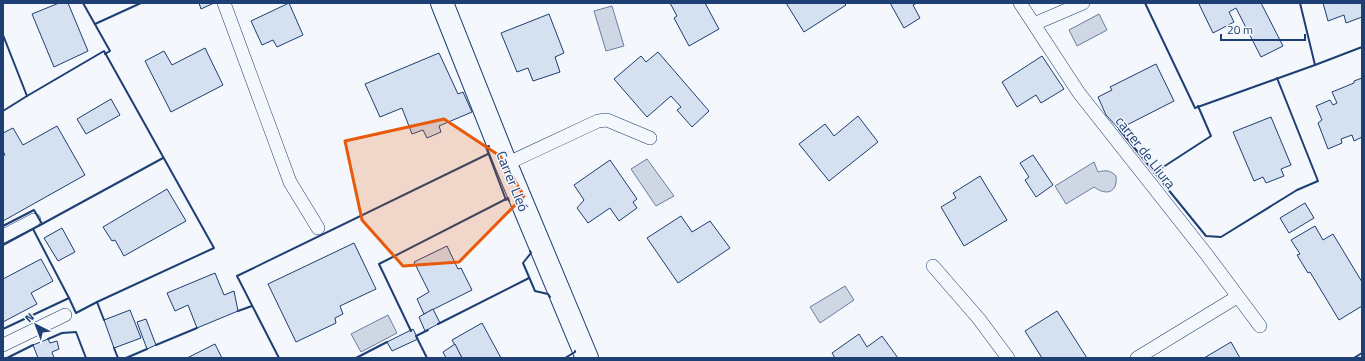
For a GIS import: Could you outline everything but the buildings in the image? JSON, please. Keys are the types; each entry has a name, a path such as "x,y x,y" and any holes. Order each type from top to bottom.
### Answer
{"street":[{"name":"Carrer Lleó","path":"442,3 585,357"}],"lane":[{"path":"224,3 290,182 318,228"},
{"name":"carrer de Lliura","path":"1020,3 1079,93 1207,254 1237,297 1260,326"},
{"path":"1034,24 1083,3"},
{"path":"506,164 598,121 607,120 650,138"},
{"path":"3,236 34,220"},
{"path":"933,266 979,320 1008,358"},
{"path":"1137,358 1237,297"},
{"path":"3,345 65,315"}],"highlighted area":[{"path":"444,119 500,156 524,196 459,262 403,266 362,220 345,141"}],"shaded area":[{"path":"612,6 624,46 606,51 594,11"},
{"path":"1099,14 1107,30 1077,46 1069,30"},
{"path":"647,159 674,196 656,206 631,169"},
{"path":"1094,162 1098,172 1108,171 1116,176 1116,182 1113,189 1107,192 1098,190 1094,187 1066,204 1055,186"},
{"path":"845,286 854,300 820,323 810,307"},
{"path":"388,315 397,333 361,352 351,334"}],"wall":[{"path":"83,3 110,51 105,54"},
{"path":"95,24 141,3"},
{"path":"1145,3 1195,108 1315,65"},
{"path":"1300,3 1315,65 1362,47"},
{"path":"3,35 27,96 3,111"},
{"path":"27,96 104,51 214,248 97,302"},
{"path":"1119,129 1206,236 1221,237 1297,190 1318,181 1277,78"},
{"path":"1154,173 1211,136 1198,106"},
{"path":"489,146 486,147 506,200"},
{"path":"279,358 237,276 488,154"},
{"path":"42,224 163,158"},
{"path":"411,331 379,264 508,198 509,201"},
{"path":"3,226 34,210 42,224 3,245"},
{"path":"33,229 69,298"},
{"path":"530,251 531,253 523,263 535,291 548,294 550,297"},
{"path":"438,324 529,278"},
{"path":"3,329 69,298 76,313 97,302 104,320"},
{"path":"238,311 252,306"},
{"path":"156,345 197,328"},
{"path":"427,358 416,336 428,330"},
{"path":"48,339 62,333 76,332 86,358"},
{"path":"356,358 387,342"},
{"path":"7,358 33,345"},
{"path":"114,348 118,358"},
{"path":"126,358 147,349"},
{"path":"565,358 575,351"},
{"path":"1354,358 1362,353"}]}
